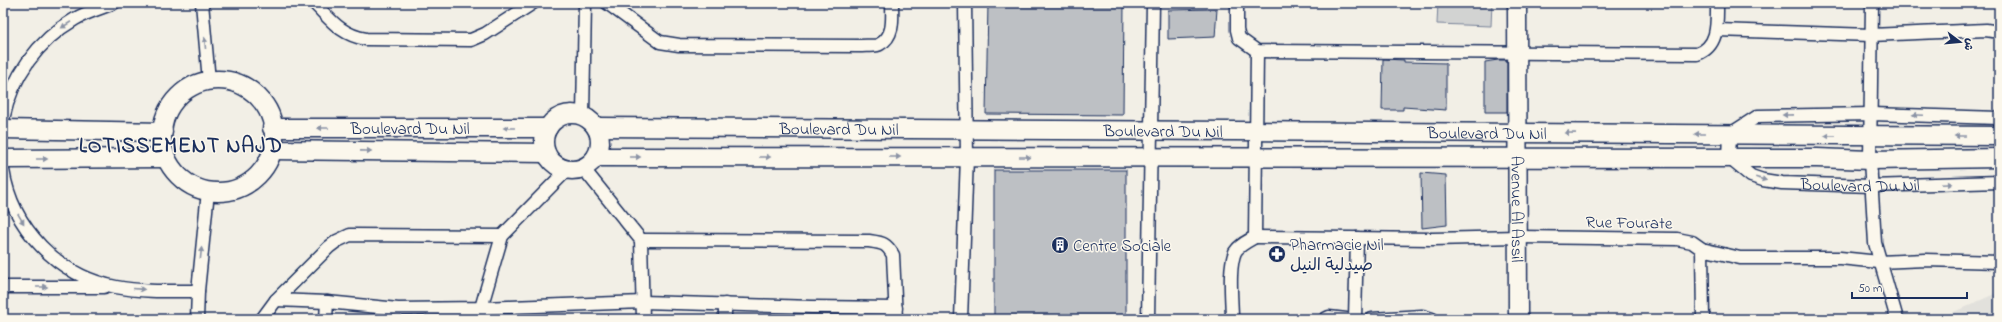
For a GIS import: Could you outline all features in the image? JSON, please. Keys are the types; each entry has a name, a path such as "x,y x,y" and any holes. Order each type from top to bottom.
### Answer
{"street":[{"path":"3,119 8,99 17,80 31,56 39,47 56,32 75,19 114,3"},
{"path":"202,3 209,81"},
{"path":"314,3 340,30 352,37 366,39 451,41 471,40 485,34 533,3"},
{"path":"583,116 585,3"},
{"path":"607,3 660,42 672,44 853,46 880,45 886,39 892,29 892,3"},
{"path":"961,319 967,157 965,3"},
{"path":"1148,319 1152,157 1153,3"},
{"path":"1237,3 1237,30 1239,38 1257,51 1696,54 1709,48 1717,30 1716,3"},
{"name":"Avenue Al Assil","path":"1517,3 1518,319"},
{"path":"1872,3 1872,114 1870,160 1875,243 1879,262 1896,319"},
{"path":"1717,30 1871,35 1986,30 1999,32"},
{"path":"1232,319 1232,272 1235,252 1242,244 1255,236 1257,51"},
{"path":"209,81 234,83 248,89 264,106 272,128 271,150 265,165 250,182 226,192 208,191 195,187 181,178 166,158 163,145 162,132 166,116 180,95 194,86 209,81"},
{"path":"481,314 502,236 582,165 600,143 596,127 583,116 569,114 561,116 548,128 544,142 546,152 556,165 582,165"},
{"path":"1729,158 1730,134 1758,116 1872,114 1999,118"},
{"name":"Boulevard Du Nil","path":"596,127 1999,136"},
{"name":"Boulevard Du Nil","path":"272,128 548,128"},
{"path":"3,130 162,132"},
{"name":"Boulevard Du Nil","path":"271,150 546,152"},
{"name":"Boulevard Du Nil","path":"582,165 967,157 1152,157 1257,159 1729,158 1870,160 1999,158"},
{"path":"3,159 166,158"},
{"name":"Boulevard Du Nil","path":"1729,158 1751,176 1763,180 1782,183 1871,186 1999,182"},
{"path":"582,165 641,240 643,319"},
{"path":"3,170 14,207 24,225 38,243 55,259 74,272 116,287"},
{"path":"197,319 198,292 208,191"},
{"path":"262,319 276,300 329,247 337,240 350,235 502,236"},
{"name":"Rue Fourate","path":"1255,236 1482,239 1517,237 1677,239 1692,242 1702,249 1740,258 1840,258 1879,262 1925,260 1999,262"},
{"path":"1356,319 1357,238"},
{"path":"276,300 327,302 398,314 481,314 643,302 725,304 812,313 896,313 893,255 888,247 883,243 869,241 641,240"},
{"path":"1702,249 1703,319"},
{"path":"3,287 116,287 198,292"},
{"path":"326,319 327,302"},
{"path":"725,304 725,319"},
{"path":"1372,319 1422,316 1432,319"},
{"path":"1325,319 1329,317 1346,319"}],"shaded area":[{"path":"1438,3 1492,3 1491,26 1437,24"},
{"path":"1999,292 1999,319 1938,319"}],"building":[{"path":"988,3 1124,3 1123,115 986,114"},
{"path":"1217,9 1215,37 1168,39 1168,10"},
{"path":"1383,59 1404,60 1404,62 1446,63 1446,110 1403,107 1403,110 1382,110"},
{"path":"1507,60 1507,112 1485,112 1485,62"},
{"name":"Centre Sociale","path":"994,170 1126,170 1126,319 994,319"},
{"path":"1421,173 1446,175 1447,225 1422,228"}],"place":[{"name":"Centre Sociale","path":"1060,245"},
{"name":"Pharmacie Nil صيدلية النيل","path":"1277,254"}],"district":[{"name":"LOTISSEMENT NAJD","path":"181,145"}]}
